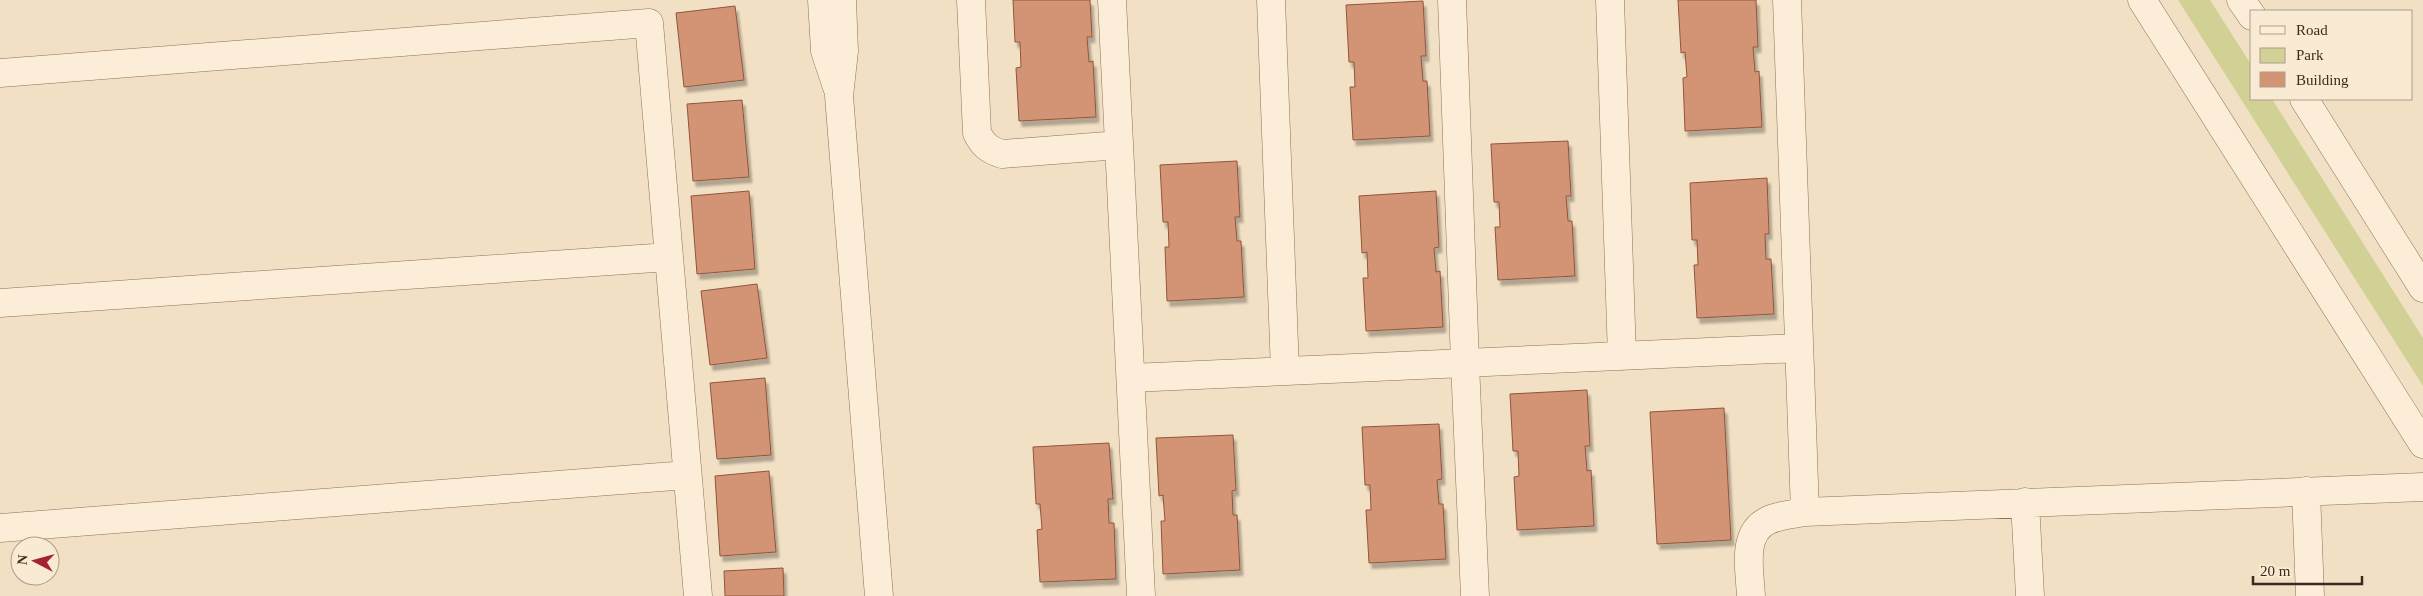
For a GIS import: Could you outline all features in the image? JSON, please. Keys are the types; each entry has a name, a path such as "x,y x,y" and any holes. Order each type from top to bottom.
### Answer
{"street":[{"path":"822,0 825,51 840,96"},
{"path":"842,0 844,51 840,96 879,596"},
{"path":"971,0 977,133 982,143 990,151 1002,154 1119,145"},
{"path":"1112,0 1141,596"},
{"path":"1271,0 1285,371"},
{"path":"1452,0 1465,363 1476,596"},
{"path":"1610,0 1622,356"},
{"path":"1787,0 1805,512"},
{"path":"2142,0 2423,444"},
{"path":"2241,0 2250,13"},
{"path":"0,73 650,23 698,596"},
{"path":"2305,100 2423,288"},
{"path":"0,303 669,257"},
{"path":"1131,378 1799,348"},
{"path":"0,528 687,475"},
{"path":"1751,596 1749,549 1754,532 1767,521 1805,512 2423,487"},
{"path":"2306,491 2310,596"},
{"path":"2025,502 2030,596"}],"green space":[{"path":"2178,0 2210,0 2250,63 2250,100 2273,100 2423,338 2423,386"}],"building":[{"path":"1013,0 1090,0 1092,37 1087,37 1089,62 1093,61 1096,117 1019,121 1016,68 1021,67 1020,42 1015,42"},
{"path":"1678,0 1756,0 1758,47 1753,47 1755,72 1759,71 1762,127 1685,131 1683,78 1687,77 1685,52 1681,53"},
{"path":"1423,1 1426,56 1421,56 1423,81 1427,81 1430,136 1353,140 1350,87 1355,87 1354,62 1349,62 1346,5"},
{"path":"735,6 744,80 684,87 676,13"},
{"path":"742,100 749,177 693,181 687,104"},
{"path":"1568,141 1571,196 1566,196 1568,221 1572,221 1575,276 1498,280 1495,227 1500,227 1499,202 1494,202 1491,144"},
{"path":"1237,161 1240,217 1235,217 1237,241 1241,241 1244,297 1167,301 1165,247 1169,247 1168,222 1163,222 1160,165"},
{"path":"1767,178 1769,234 1765,234 1766,259 1771,259 1774,314 1697,318 1694,265 1698,265 1697,240 1692,240 1690,183"},
{"path":"749,191 755,269 697,274 691,196"},
{"path":"1436,191 1439,247 1434,248 1436,272 1440,271 1443,327 1366,331 1363,278 1368,278 1367,252 1362,253 1359,196"},
{"path":"757,284 767,358 710,365 701,291"},
{"path":"765,378 771,455 717,459 710,383"},
{"path":"1587,390 1590,446 1585,446 1587,471 1591,470 1594,526 1517,530 1514,477 1519,476 1518,451 1513,451 1510,394"},
{"path":"1724,408 1731,540 1657,544 1650,412"},
{"path":"1439,424 1442,479 1437,480 1439,504 1443,504 1446,559 1369,563 1366,510 1371,510 1370,485 1365,485 1362,427"},
{"path":"1233,435 1236,490 1232,491 1233,515 1237,515 1240,570 1163,574 1161,521 1165,521 1163,495 1159,496 1156,438"},
{"path":"1109,443 1113,499 1108,499 1109,523 1114,523 1116,579 1040,582 1037,530 1042,529 1040,504 1036,504 1033,447"},
{"path":"769,471 776,552 720,556 715,476"},
{"path":"783,568 784,596 725,596 724,571"}]}
